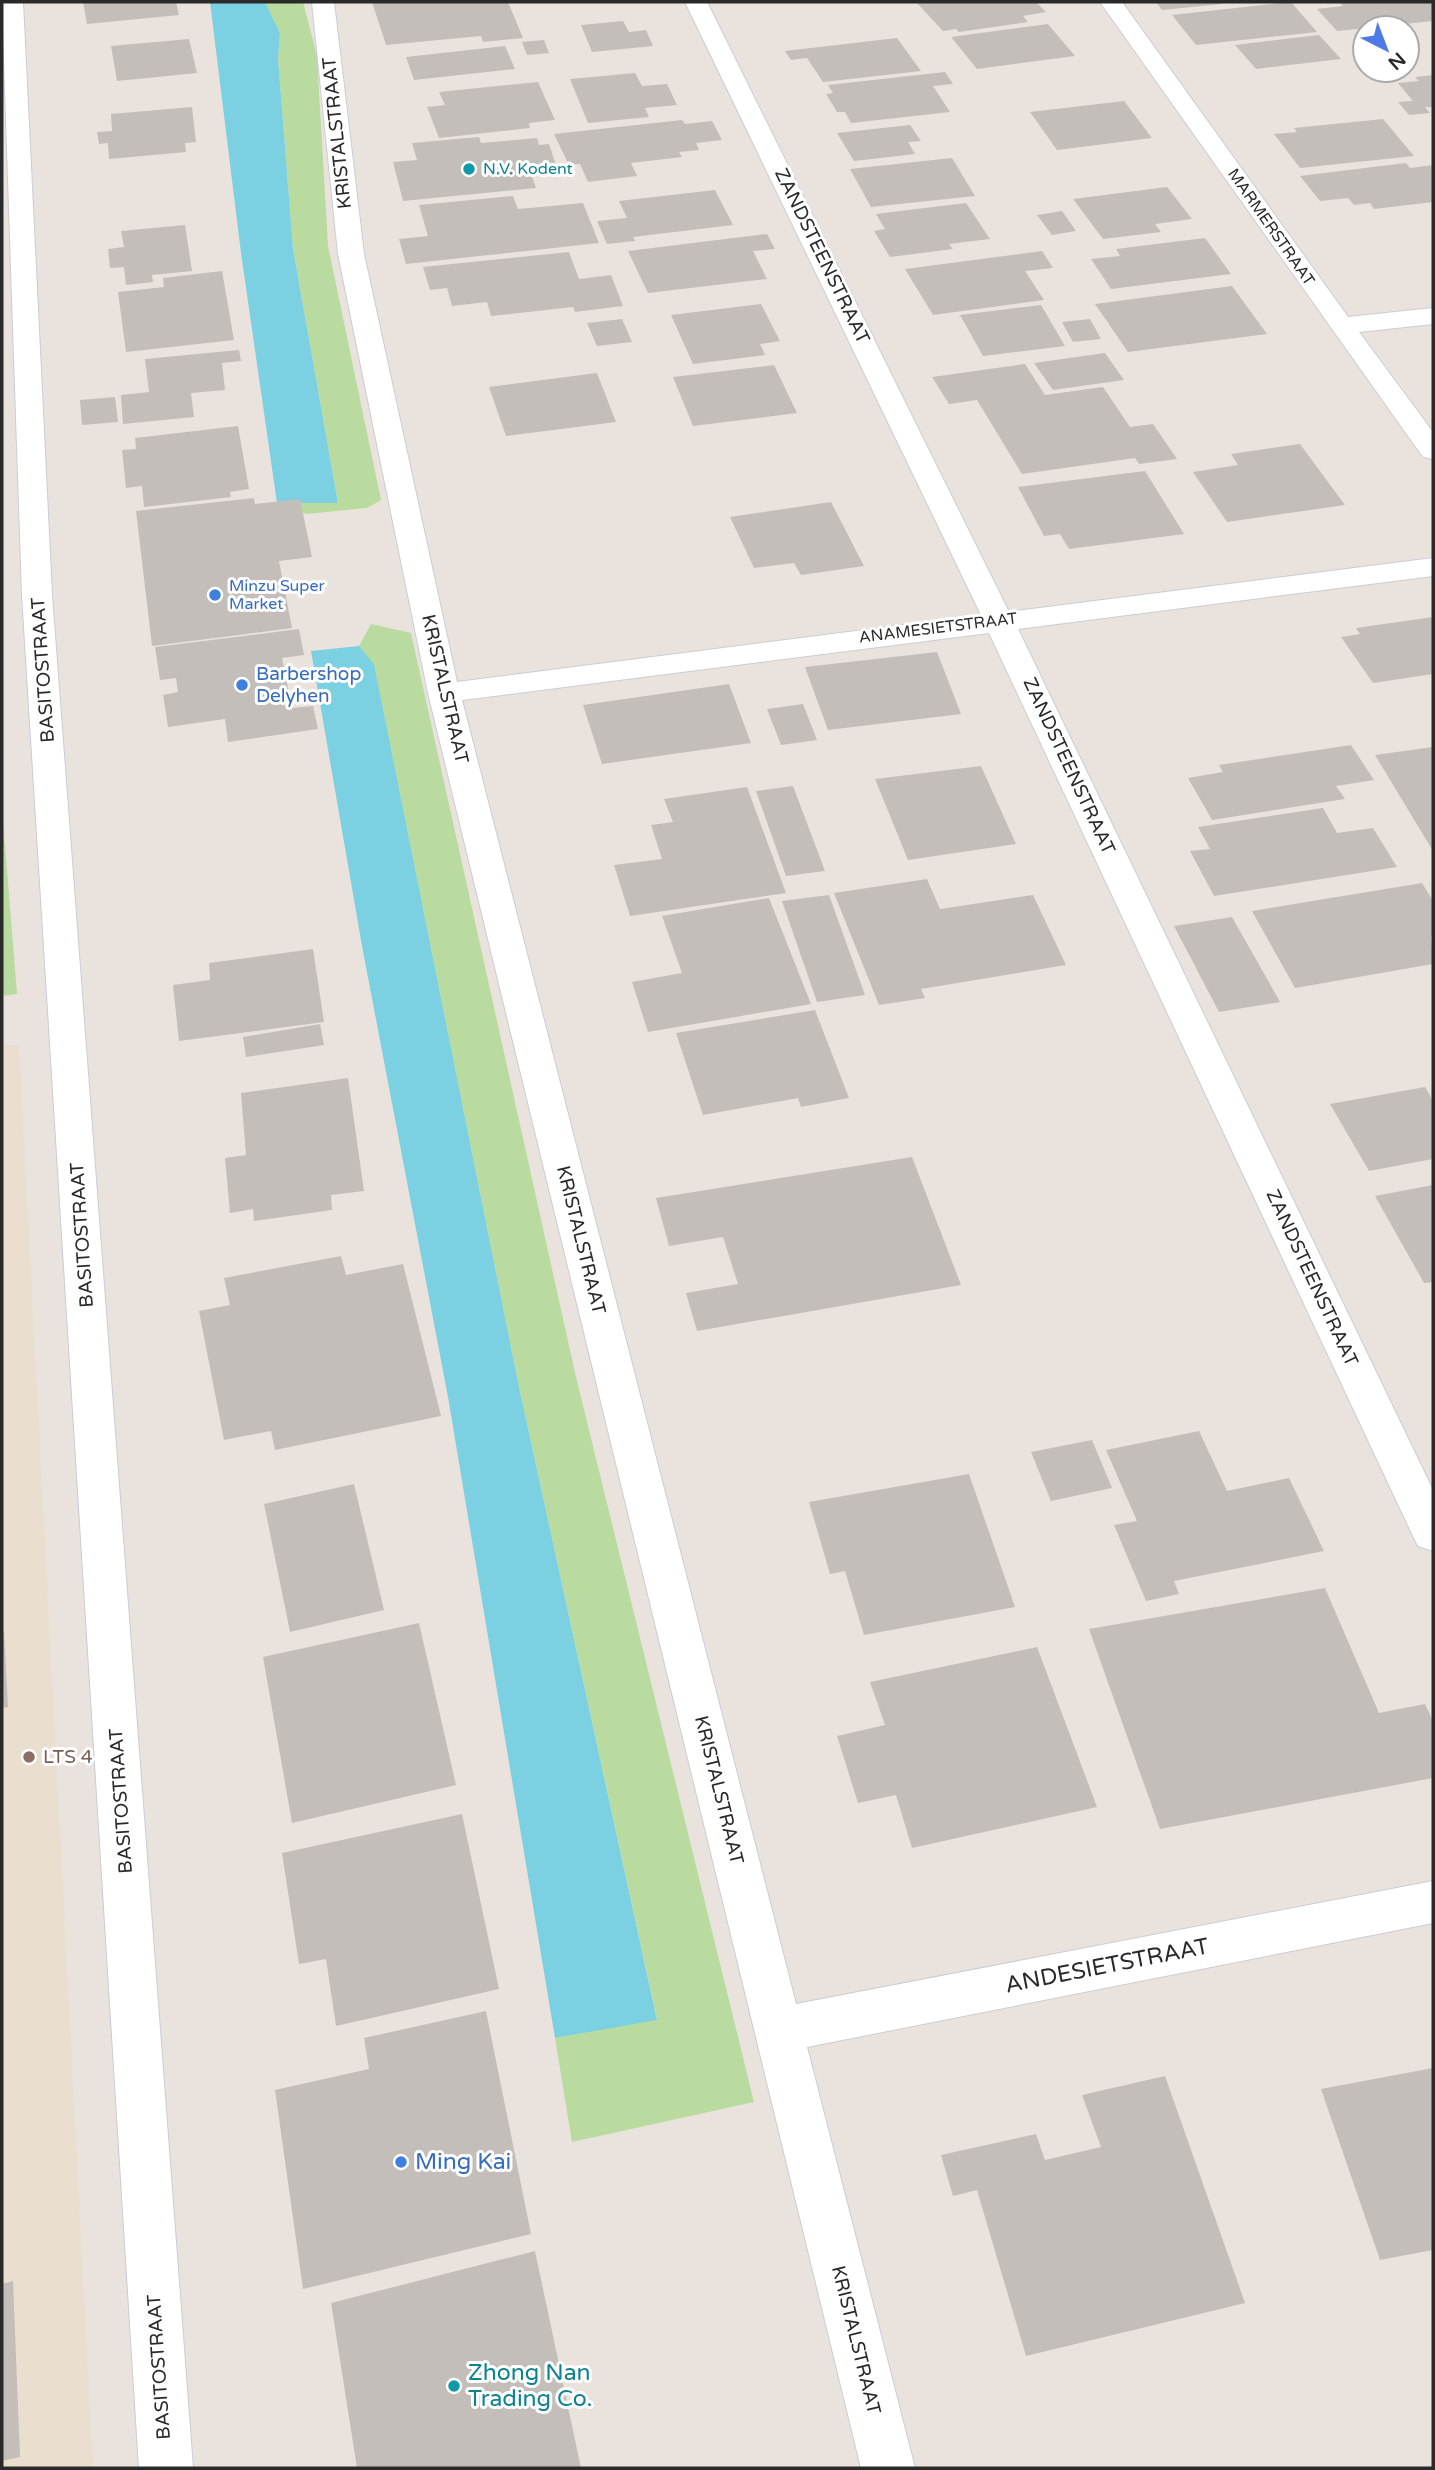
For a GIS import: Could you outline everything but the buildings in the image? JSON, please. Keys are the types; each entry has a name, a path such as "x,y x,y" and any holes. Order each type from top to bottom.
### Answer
{"street":[{"name":"BASITOSTRAAT","path":"12,2 9,72 16,481 166,2468"},
{"name":"KRISTALSTRAAT","path":"323,2 351,254 444,693 888,2468"},
{"name":"ZANDSTEENSTRAAT","path":"696,2 1000,620 1433,1535"},
{"name":"MARMERSTRAAT","path":"1111,2 1433,452"},
{"path":"1341,326 1433,316"},
{"name":"ANAMESIETSTRAAT","path":"444,693 1433,566"},
{"name":"ANDESIETSTRAAT","path":"780,2031 1433,1902"}],"shaded area":[{"name":"LTS 4","path":"19,1044 93,2468 2,2468 2,1046"}],"green space":[{"path":"265,2 303,2 317,56 328,246 381,500 367,508 306,514 277,503 338,503 293,249 278,58 280,33"},
{"path":"371,624 411,633 576,1377 754,2102 572,2142 555,2038 657,2019 519,1387 374,665 359,646"},
{"path":"2,808 17,994 2,996"}],"water":[{"path":"210,2 265,2 280,33 278,58 293,249 338,503 277,503 241,253"},
{"path":"359,646 374,664 519,1387 657,2020 555,2038 448,1397 362,946 311,651"}],"place":[{"name":"N.V. Kodent","path":"469,169"},
{"name":"Minzu Super Market","path":"215,595"},
{"name":"Barbershop Delyhen","path":"242,685"},
{"name":"LTS 4","path":"29,1757"},
{"name":"Ming Kai","path":"401,2162"},
{"name":"Zhong Nan Trading Co.","path":"454,2386"}]}
